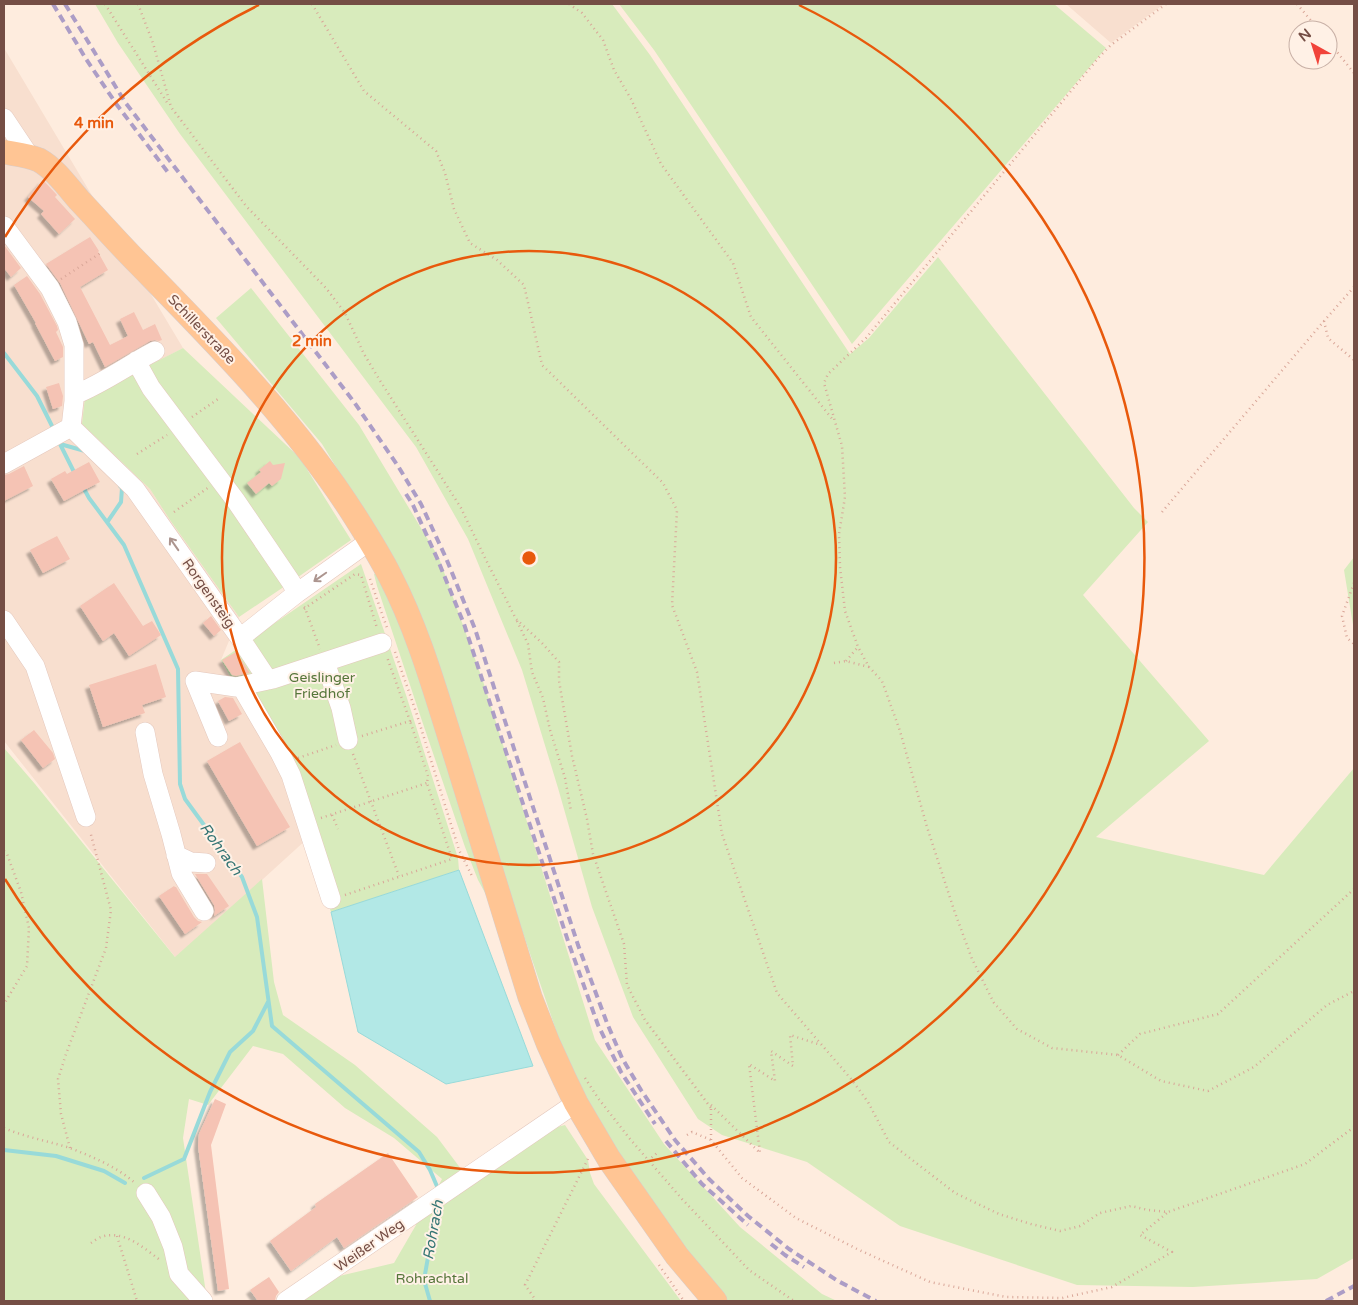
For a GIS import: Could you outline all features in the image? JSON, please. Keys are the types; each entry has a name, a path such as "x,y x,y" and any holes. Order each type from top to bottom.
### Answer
{"main road":[{"name":"Schillerstraße","path":"4,152 30,157 45,164 56,174 117,242 249,378 313,455 342,495 365,545 390,576 413,626 530,997 548,1043 576,1103 609,1159 677,1256 715,1301"}],"street":[{"path":"4,118 30,157"},
{"path":"4,226 49,287 67,322 74,345 74,395 71,427 4,464"},
{"path":"74,395 86,391 155,351"},
{"path":"136,361 150,388 236,501 292,582 301,601"},
{"name":"Rorgensteig","path":"71,427 135,489 240,638 301,601 365,545"},
{"path":"4,620 35,666 86,817"},
{"path":"240,638 268,680"},
{"path":"218,737 195,681 236,687 241,686 268,680 382,643"},
{"path":"325,662 348,740"},
{"path":"241,686 291,775 331,899"},
{"path":"145,732 153,774 181,873 204,911"},
{"path":"176,855 191,862 206,863"},
{"name":"Weißer Weg","path":"286,1301 576,1103"},
{"path":"146,1193 161,1217 173,1247 179,1274 203,1301"}],"path":[{"path":"105,4 170,107 246,206 326,288 345,313 364,354 461,508 528,644 532,672 543,698 550,730 565,778 571,811"},
{"path":"138,4 153,43 170,107"},
{"path":"312,4 364,91 436,151 446,173 454,209 470,242 497,260 524,285 542,365 663,483 677,510 672,605 697,672 722,834 777,993 852,1080 868,1102 889,1142 955,1193 999,1214 1060,1231 1080,1226 1100,1213 1131,1206 1168,1212"},
{"path":"568,4 582,13 603,40 614,70 631,99 661,164 733,263 751,317 834,420"},
{"path":"1166,4 1111,45 1100,56 866,338 828,374 824,384 842,446 845,497 838,534 845,611 858,647 869,667 882,681 900,731 927,827 972,959 994,1004 1017,1029 1052,1048 1118,1055 1161,1082 1208,1091 1254,1067 1327,1006 1354,991"},
{"path":"1297,4 1311,20"},
{"path":"1338,53 1354,73"},
{"path":"49,287 117,242"},
{"path":"1162,512 1354,287"},
{"path":"1324,321 1328,338 1354,360"},
{"path":"174,512 220,479"},
{"path":"325,662 301,601 355,574 361,575 382,643 428,776 427,783 452,859 331,899"},
{"path":"1354,583 1342,616 1347,638 1354,644"},
{"path":"516,619 559,662 559,681 572,756 593,854 624,944 627,985 645,1020 711,1108 711,1140"},
{"path":"846,661 858,647"},
{"path":"834,663 846,661 869,667"},
{"path":"285,762 410,720"},
{"path":"348,740 399,876"},
{"path":"306,823 427,783"},
{"path":"332,814 338,829"},
{"path":"70,1148 61,1114 58,1079 106,948 111,910 86,817"},
{"path":"4,850 21,892 29,928 27,966 4,1004"},
{"path":"1118,1055 1140,1034 1218,1014 1354,889"},
{"path":"711,1108 711,1105 760,1153 749,1064 775,1081 771,1051 793,1066 790,1035 822,1045"},
{"path":"583,1074 598,1098 648,1160 749,1270 794,1301"},
{"path":"687,1135 692,1132 711,1140 742,1178 796,1218 857,1249 930,1282 1006,1297 1062,1298 1112,1287 1172,1252 1140,1235 1168,1212 1305,1164 1354,1127"},
{"path":"4,1128 70,1148 114,1167 146,1193"},
{"path":"533,1301 535,1298 525,1284 588,1160 584,1152"},
{"path":"648,1160 657,1153"},
{"path":"90,1243 102,1236 117,1236 130,1239 142,1246"},
{"path":"117,1236 137,1301"}],"shaded area":[{"path":"1066,4 1164,4 1111,43"},
{"path":"4,48 183,348 141,370 82,424 150,489 239,617 221,660 283,772 307,839 176,958 4,741"}],"green space":[{"path":"95,4 612,4 650,55 850,354 869,338 938,257 1134,508 1148,522 1083,595 1209,741 1096,837 1264,875 1354,768 1354,1258 1317,1279 1193,1287 1077,1285 900,1226 807,1162 722,1135 698,1119 633,1017 592,907 522,670 468,539 416,447 180,134 118,43"},
{"path":"619,4 1054,4 1106,48 852,344 654,50"},
{"path":"251,288 359,425 439,558 485,687 595,1040 664,1144 740,1227 822,1294 837,1301 728,1301 681,1243 581,1104 401,573 322,444 216,318"},
{"path":"183,348 300,458 351,540 239,617 150,489 82,424 85,398"},
{"path":"1354,557 1354,631 1344,570"},
{"name":"Geislinger Friedhof","path":"361,564 406,695 458,858 459,870 331,912 283,772 221,660"},
{"path":"378,573 409,644 489,900 478,880 465,847 419,712 377,586 374,574"},
{"name":"Rohrachtal","path":"4,748 175,957 262,879 274,982 283,1015 355,1065 437,1137 464,1173 549,1129 565,1125 588,1160 594,1184 681,1301 300,1301 331,1278 394,1263 416,1225 420,1204 429,1203 442,1179 394,1138 345,1108 283,1054 253,1046 208,1105 189,1099 183,1138 208,1301 4,1301"}],"water":[{"path":"459,870 533,1066 446,1084 358,1032 331,912"}],"building":[{"path":"43,180 57,195 55,197 75,219 59,234 41,214 44,211 28,197"},
{"path":"90,237 108,270 80,287 110,345 128,336 120,319 134,312 143,330 155,324 162,340 150,341 105,367 93,342 89,344 60,283 46,264"},
{"path":"4,245 21,268 11,277 4,268"},
{"path":"27,276 40,294 57,326 58,330 56,332 63,347 63,357 55,361 14,285"},
{"path":"59,383 63,396 62,406 53,409 46,387"},
{"path":"270,461 273,465 285,463 281,479 272,486 269,483 256,494 247,483 261,472 259,470"},
{"path":"89,462 100,482 64,501 51,479 65,471 67,474"},
{"path":"24,466 33,486 4,501 4,475"},
{"path":"57,536 70,559 43,573 30,550"},
{"path":"114,583 143,626 152,621 161,635 129,656 114,633 103,641 80,606"},
{"path":"211,616 221,630 214,636 203,623"},
{"path":"236,652 250,673 232,675 222,660"},
{"path":"156,664 166,697 142,705 145,713 103,727 89,685"},
{"path":"225,697 233,698 242,714 229,721 218,701"},
{"path":"34,730 53,753 55,759 43,768 21,740"},
{"path":"240,742 290,827 257,846 207,761"},
{"path":"195,874 207,874 229,906 214,916 214,905"},
{"path":"174,886 194,917 202,922 185,934 159,896"},
{"path":"215,1099 226,1104 211,1145 229,1289 218,1291 198,1146 199,1134"},
{"path":"388,1153 418,1197 344,1248 337,1237 291,1271 270,1241 316,1207 315,1204"},
{"path":"269,1277 279,1292 275,1301 258,1301 250,1290"}],"waterway":[{"name":"Rohrach","path":"4,353 37,396 52,426"},
{"name":"Rohrach","path":"60,444 75,474"},
{"path":"60,444 85,451"},
{"path":"108,521 121,502 122,488 120,486"},
{"name":"Rohrach","path":"83,487 124,545 178,669 180,784 185,799 242,877 257,917 272,1026 419,1152 430,1170 439,1191"},
{"path":"144,1178 184,1159 210,1092 230,1052 253,1031 268,1002"},
{"path":"4,1150 56,1156 104,1171 125,1183"},
{"name":"Rohrach","path":"430,1301 424,1280 437,1206"}],"railway":[{"path":"53,4 86,59 117,105 170,175"},
{"path":"65,4 125,102 354,402 398,466 421,504 446,558 475,629 578,945 607,1023 622,1058 641,1090 675,1140 709,1179 748,1216 789,1249 838,1281 876,1301"},
{"path":"406,494 413,505 437,558 464,624 569,944 598,1025 621,1072 655,1124"},
{"path":"666,1141 702,1184 748,1225"},
{"path":"771,1244 804,1267"},
{"path":"1326,1301 1354,1286"}]}
